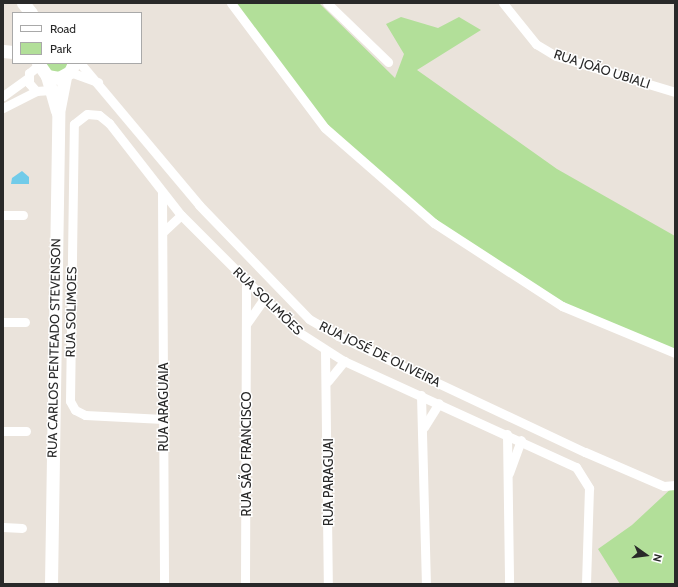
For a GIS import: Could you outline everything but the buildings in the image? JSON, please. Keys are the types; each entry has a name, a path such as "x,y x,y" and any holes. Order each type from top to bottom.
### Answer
{"street":[{"path":"23,3 30,12"},
{"path":"231,3 325,128 434,223 562,306 675,353"},
{"path":"327,3 388,62"},
{"name":"RUA JOÃO UBIALI","path":"503,3 536,44 556,56 675,92"},
{"path":"3,96 28,78 33,67 39,64"},
{"name":"RUA CARLOS PENTEADO STEVENSON","path":"39,64 46,76 58,113"},
{"name":"RUA JOSÉ DE OLIVEIRA","path":"81,64 98,82 199,205 309,319 338,336 585,452 664,486 675,485"},
{"path":"46,76 69,71 98,82"},
{"name":"RUA CARLOS PENTEADO STEVENSON","path":"51,584 58,113 69,71"},
{"path":"28,78 36,91"},
{"path":"3,108 36,91 51,90"},
{"name":"RUA SOLIMÕES","path":"74,124 87,114 99,115 181,215 263,300 297,331 344,361 439,402 576,466 589,488 586,584"},
{"name":"RUA SOLIMOES","path":"74,124 70,401 75,410 85,415 163,418"},
{"name":"RUA ARAGUAIA","path":"162,193 164,231 164,584"},
{"path":"3,215 23,215"},
{"path":"164,231 181,215"},
{"name":"RUA SÃO FRANCISCO","path":"245,584 246,282"},
{"path":"247,323 263,300"},
{"path":"3,322 25,322"},
{"name":"RUA PARAGUAI","path":"326,350 328,381 328,584"},
{"path":"328,381 344,361"},
{"path":"421,395 424,427 426,584"},
{"path":"424,427 439,402"},
{"path":"3,431 26,431"},
{"path":"507,434 509,584"},
{"path":"507,480 521,440"},
{"path":"3,527 22,528"}],"green space":[{"path":"231,3 319,3 395,78 404,54 386,24 401,17 438,28 459,17 481,30 417,70 557,169 675,236 675,353 601,324 464,244 325,128"},
{"path":"45,64 67,64 67,68 55,75"},
{"path":"675,485 675,584 620,584 598,549 632,525"}],"water":[{"path":"22,171 29,177 29,184 11,184 12,178"}]}
